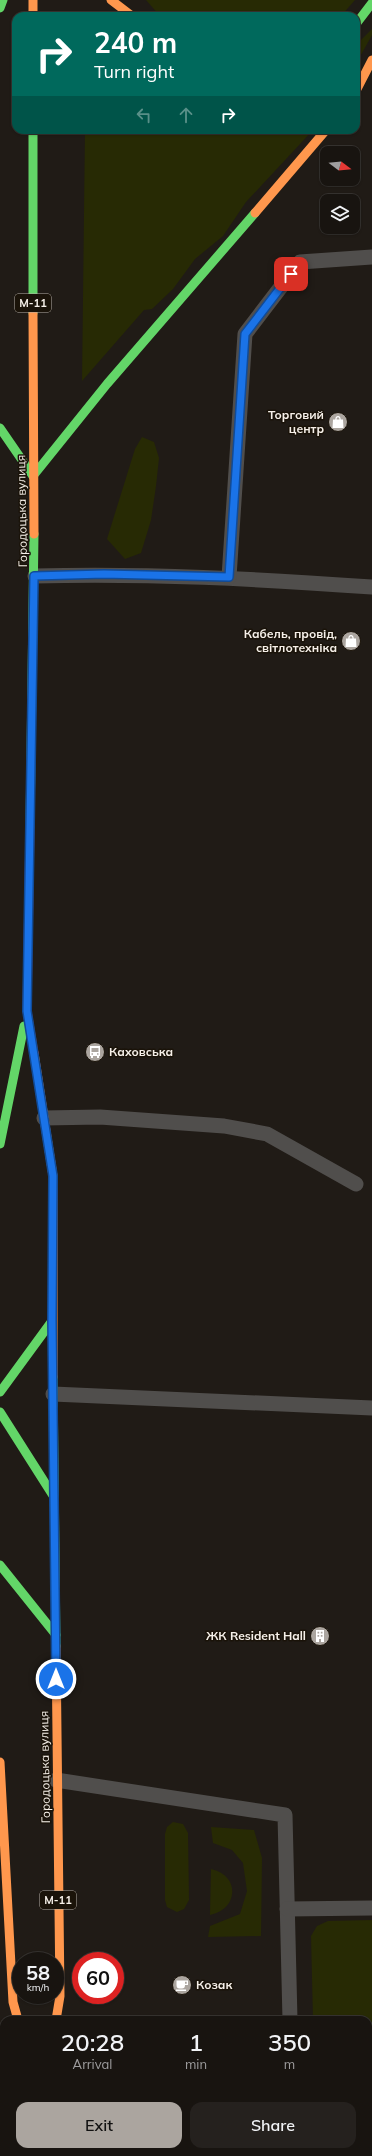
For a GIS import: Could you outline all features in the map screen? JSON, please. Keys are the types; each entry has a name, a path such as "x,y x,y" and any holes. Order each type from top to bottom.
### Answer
{"main road":[{"path":"0,8 3,0"},
{"path":"33,0 33,12"},
{"path":"111,0 127,12"},
{"path":"360,19 372,3"},
{"path":"360,83 372,60"},
{"name":"Городоцька вулиця","path":"33,134 34,576 27,1011 53,1176 52,1320 56,1635 56,1780 60,1996 57,2016"},
{"path":"0,428 33,476 107,384 323,134"},
{"name":"Городоцька вулиця","path":"0,1144 27,1011"},
{"path":"0,1392 52,1320"},
{"path":"0,1412 54,1497"},
{"path":"0,1565 56,1635"},
{"path":"0,1762 13,2002 17,2016"}],"lane":[{"path":"229,577 245,334 300,262 372,257"},
{"path":"34,576 104,574 229,577 372,587"},
{"path":"44,1118 100,1117 216,1125 267,1134 356,1184"},
{"path":"53,1394 372,1408"},
{"path":"56,1780 285,1815 290,2016"},
{"path":"287,1909 372,1908"}],"green space":[{"path":"146,0 355,0 344,12 156,12"},
{"path":"372,29 372,35 360,57 360,41"},
{"path":"85,134 309,134 246,202 223,236 195,259 173,289 152,309 144,310 82,381"},
{"path":"142,437 154,442 159,458 156,486 151,520 141,553 125,559 107,539 135,449"},
{"path":"173,1822 183,1824 188,1833 189,1900 184,1909 177,1912 167,1907 165,1900 165,1834 167,1827"},
{"path":"211,1827 254,1830 262,1858 261,1936 208,1937 210,1926 240,1914 247,1891 243,1863 232,1850 213,1843"},
{"path":"211,1869 220,1872 227,1878 231,1885 232,1892 231,1899 226,1906 220,1912 210,1915"},
{"path":"372,1920 372,2016 313,2016 311,1936 317,1926 328,1921"}],"traffic: fast":[{"path":"0,8 3,0"},
{"path":"360,19 372,3"},
{"path":"33,134 33,313"},
{"path":"33,476 107,384 255,213"},
{"path":"0,428 33,476"},
{"path":"30,827 34,534"},
{"path":"0,1144 24,1026"},
{"path":"0,1392 52,1321"},
{"path":"53,1377 56,1646"},
{"path":"0,1412 54,1497"},
{"path":"0,1565 56,1635"}],"traffic: slow":[{"path":"33,0 33,12"},
{"path":"111,0 127,12"},
{"path":"360,83 372,60"},
{"path":"255,213 323,134"},
{"path":"33,313 34,534"},
{"path":"34,1053 53,1176 53,1377"},
{"path":"56,1646 60,1996 57,2016"},
{"path":"0,1762 13,2002 17,2016"}],"traffic: jam":[{"path":"30,827 27,1011 34,1053"}],"place":[{"name":"Торговий центр","path":"338,422"},
{"name":"Кабель, провід, світлотехніка","path":"351,641"},
{"name":"Каховська","path":"95,1052"},
{"name":"ЖК Resident Hall","path":"320,1636"},
{"name":"Козак","path":"182,1985"}],"route":[{"path":"56,1679 52,1320 53,1176 27,1011 34,576 104,574 229,577 245,334 291,274"}]}
